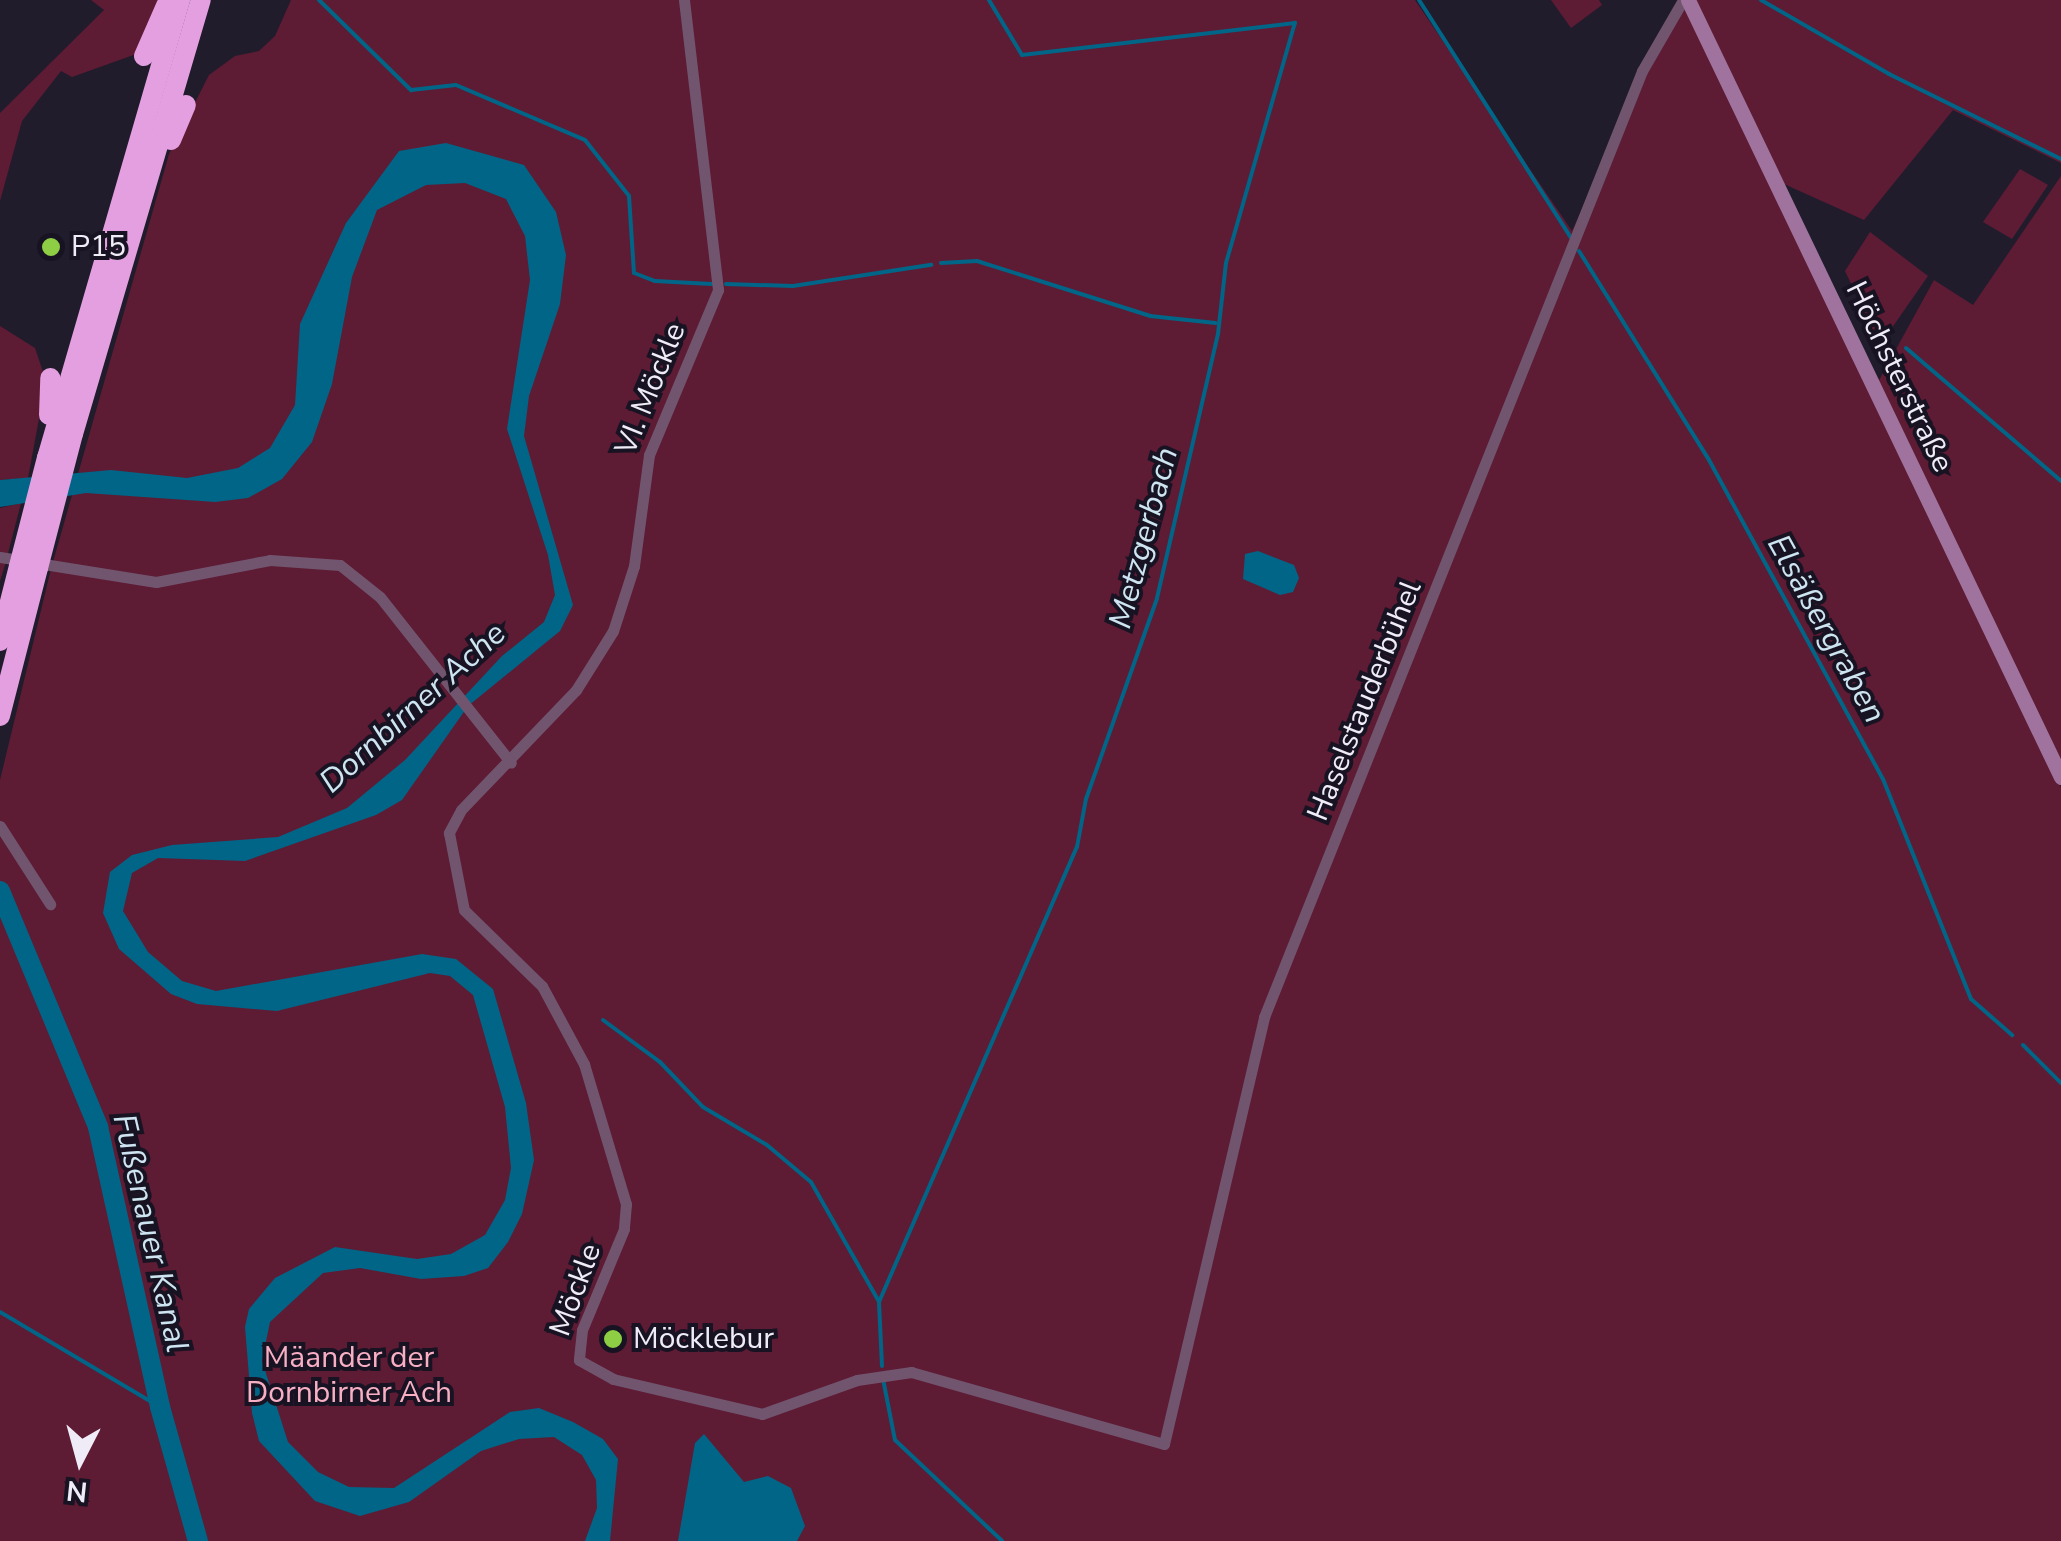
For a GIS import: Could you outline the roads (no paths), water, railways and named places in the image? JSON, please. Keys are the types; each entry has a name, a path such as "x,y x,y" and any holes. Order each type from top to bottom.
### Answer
{"highway":[{"path":"144,56 169,0"},
{"path":"0,716 19,564 180,0"},
{"path":"0,641 47,458 42,449 58,433 142,201 202,0"},
{"path":"142,201 186,105"},
{"path":"50,378 58,433"}],"main road":[{"name":"Höchsterstraße","path":"1685,0 2061,777"}],"street":[{"name":"VI. Möckle","path":"511,764 576,690 613,631 634,566 649,456 718,290 720,264 684,0"},
{"name":"Haselstauderbühel","path":"1164,1444 1264,1017 1642,71 1685,0"},
{"path":"19,564 59,562 106,578 156,582 270,560 340,565 368,583 511,764"},
{"name":"Möckle","path":"511,764 455,818 450,852 464,910 542,986 578,1051 626,1204 617,1252 577,1346 583,1366 613,1380 762,1414 858,1380 911,1372 1164,1444"},
{"path":"0,826 50,904"}],"water":[{"path":"446,143 524,165 556,212 566,255 560,304 529,396 524,436 573,605 560,631 468,706 402,800 376,815 245,861 158,858 132,873 123,911 148,952 182,981 216,991 422,954 456,959 493,989 526,1103 534,1160 522,1214 508,1242 488,1268 464,1276 421,1279 360,1268 323,1273 270,1322 262,1361 288,1442 318,1472 349,1487 394,1488 510,1412 539,1408 573,1422 603,1439 618,1459 610,1541 585,1541 597,1508 596,1480 582,1455 554,1437 519,1439 481,1451 409,1502 360,1516 315,1501 259,1441 252,1413 245,1327 249,1309 275,1278 335,1247 417,1259 451,1254 485,1235 505,1200 511,1168 505,1107 473,995 450,976 430,973 277,1011 197,1004 171,994 119,949 103,913 110,872 132,855 172,845 278,837 347,808 405,760 502,656 544,622 555,595 548,555 507,429 530,280 525,236 506,199 465,183 426,185 377,210 352,277 332,384 312,442 282,479 248,498 215,502 86,493 0,507 0,480 111,470 187,478 238,468 270,448 295,405 300,324 346,223 399,151"},
{"path":"1258,551 1294,565 1299,578 1293,592 1280,595 1243,579 1245,554"},
{"path":"704,1434 744,1482 768,1476 791,1488 805,1526 797,1541 678,1541 695,1443"}],"waterway":[{"path":"319,0 411,90 456,85 585,140 629,196 634,273 655,281 712,284"},
{"name":"Metzgerbach","path":"882,1366 879,1302 1077,847 1086,799 1157,598 1218,334 1226,263 1295,23 1022,55 989,0"},
{"name":"Elsäßergraben","path":"1419,0 1571,238"},
{"path":"1761,0 1889,74 2061,159"},
{"name":"Elsäßergraben","path":"1579,251 1709,460 1883,779 1971,999 2012,1035"},
{"path":"941,263 977,261 1150,316 1216,323"},
{"path":"726,284 793,286 931,265"},
{"path":"1906,348 2061,481"},
{"name":"Fußenauer Kanal","path":"0,891 98,1127 160,1407 198,1541"},
{"path":"603,1020 660,1062 703,1107 767,1145 811,1182 878,1300"},
{"name":"Elsäßergraben","path":"2023,1045 2061,1083"},
{"path":"0,1312 160,1407"},
{"name":"Metzgerbach","path":"883,1379 895,1440 1002,1541"}],"place":[{"name":"P15","path":"51,247"},
{"name":"Möcklebur","path":"613,1339"}],"water label":[{"name":"Dornbirner Ache","path":"413,708"}],"park label":[{"name":"Mäander der Dornbirner Ach","path":"349,1375"}]}
